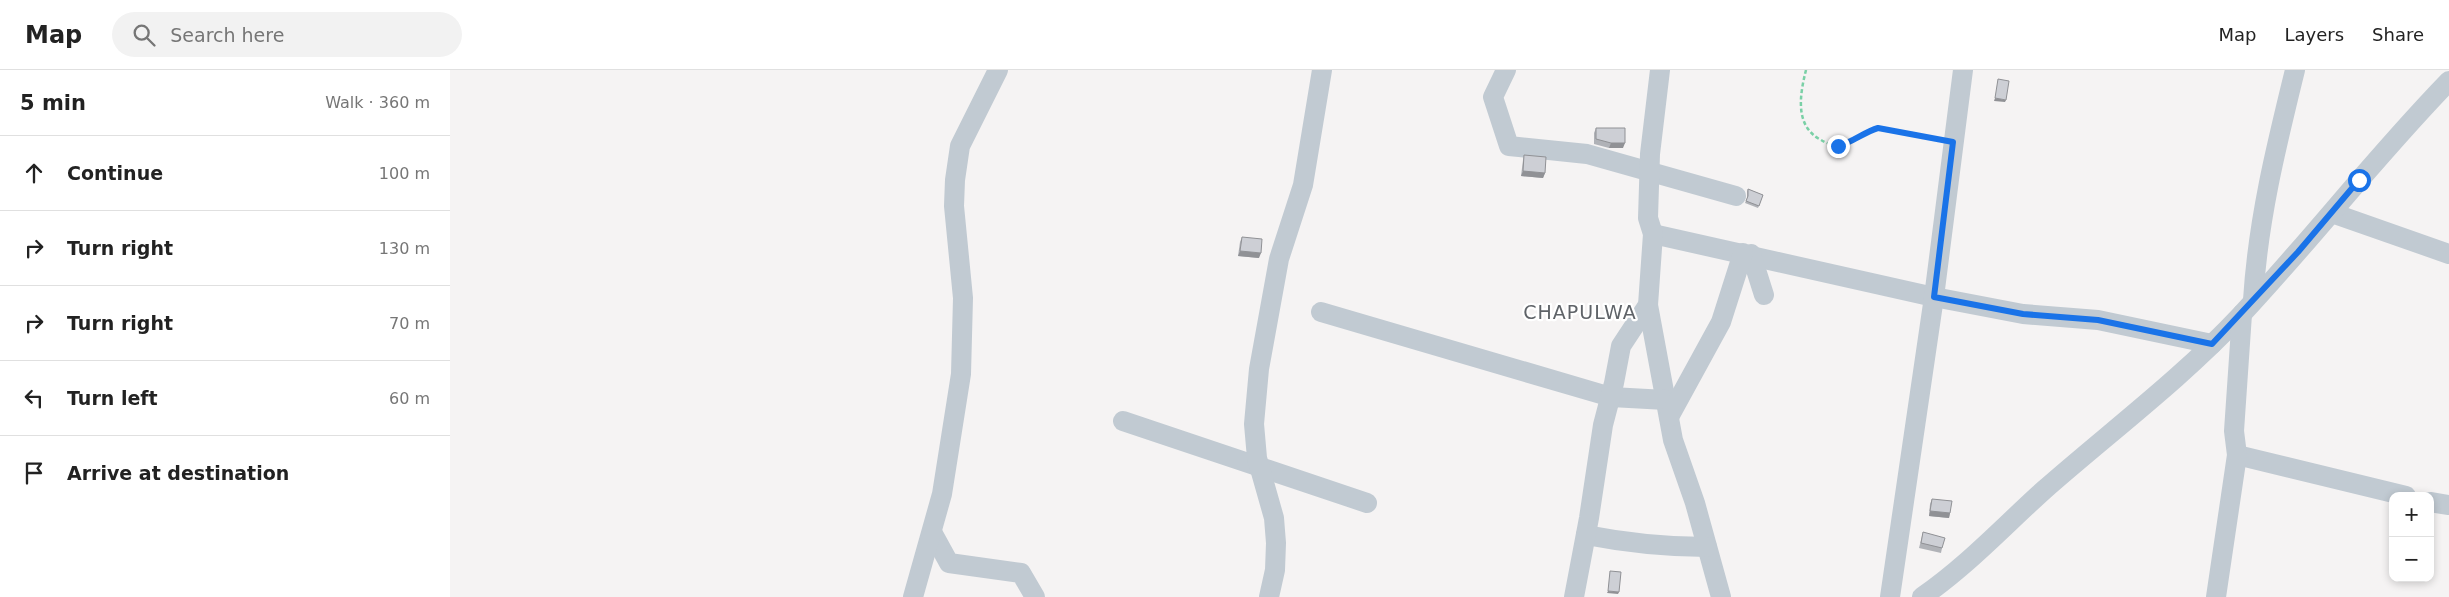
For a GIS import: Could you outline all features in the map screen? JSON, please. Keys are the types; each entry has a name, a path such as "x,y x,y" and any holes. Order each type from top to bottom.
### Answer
{"street":[{"path":"913,597 942,494 961,374 963,298 955,224 955,180 960,146 998,70"},
{"path":"1269,597 1275,570 1274,518 1260,467 1254,424 1259,369 1279,259 1303,185 1322,70"},
{"path":"1506,70 1493,97 1509,146 1587,154 1736,196"},
{"path":"1660,70 1650,172 1648,218 1653,234 1648,305 1673,440 1721,597"},
{"path":"1890,597 1934,297 1963,70"},
{"path":"2216,597 2237,455 2234,431 2248,307 2264,200 2294,70"},
{"path":"1922,597 1969,560 2023,509 2123,425 2212,344 2248,307 2332,213 2376,160 2449,81"},
{"path":"2332,213 2449,254"},
{"path":"1653,234 1747,253 1934,297 2023,314 2098,320 2212,344"},
{"path":"1747,253 1764,295"},
{"path":"1667,409 1721,322 1747,253"},
{"path":"1574,597 1586,535 1603,425 1611,397 1621,346 1648,305"},
{"path":"1321,312 1611,397 1667,409"},
{"path":"1123,421 1367,503"},
{"path":"2237,455 2390,492"},
{"path":"2434,503 2449,506"},
{"path":"932,532 949,563 1021,573 1035,597"},
{"path":"1586,535 1627,543 1672,547 1707,547"}],"path":[{"path":"1806,70 1801,89 1802,118 1815,137 1826,143 1838,146 1846,144 1878,128 1953,142"}],"building":[{"path":"1998,79 2009,81 2006,100 1995,98"},
{"path":"1596,128 1625,128 1625,143 1611,143 1596,139"},
{"path":"1524,155 1546,157 1545,173 1523,171"},
{"path":"1748,189 1763,195 1759,206 1746,201"},
{"path":"1242,237 1262,239 1261,253 1240,251"},
{"path":"1932,499 1952,501 1950,513 1930,511"},
{"path":"1923,532 1945,538 1942,548 1921,543"},
{"path":"1610,571 1621,572 1619,592 1608,591"}],"district":[{"name":"CHAPULWA","path":"1580,312"}],"route":[{"path":"1838,146 1878,128 1953,142 1934,297 2023,314 2098,320 2212,344 2298,252 2359,180"}]}
